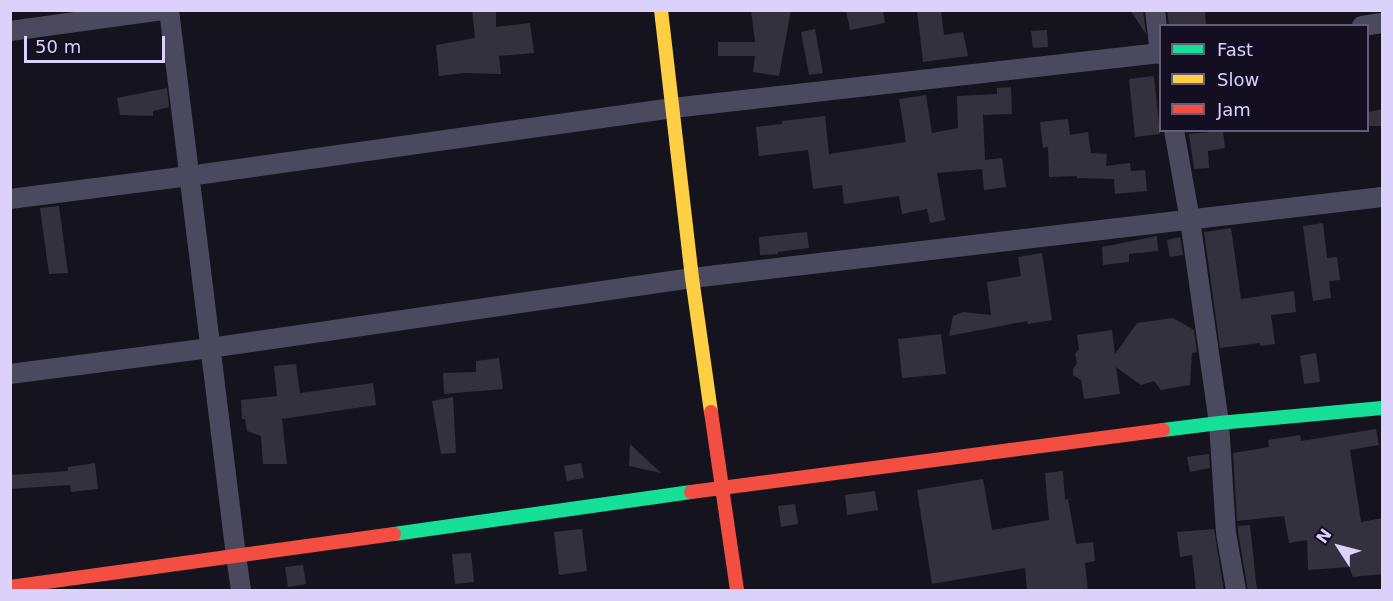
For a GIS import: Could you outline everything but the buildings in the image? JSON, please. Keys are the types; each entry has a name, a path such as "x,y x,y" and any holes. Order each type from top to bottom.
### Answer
{"street":[{"path":"10,31 163,10"},
{"path":"169,10 241,591"},
{"path":"661,10 692,278 737,591"},
{"path":"1155,10 1159,45"},
{"path":"10,199 673,108 1159,54"},
{"path":"1174,132 1190,220 1219,423 1226,533 1236,591"},
{"path":"10,374 210,348 692,278 1383,197"},
{"path":"10,587 721,488 1219,423 1383,408"}],"traffic: fast":[{"path":"1163,430 1382,408"},
{"path":"394,534 691,492"}],"traffic: slow":[{"path":"661,10 692,278 711,412"}],"traffic: jam":[{"path":"711,412 737,590"},
{"path":"691,492 1163,430"},
{"path":"10,587 394,534"}]}
